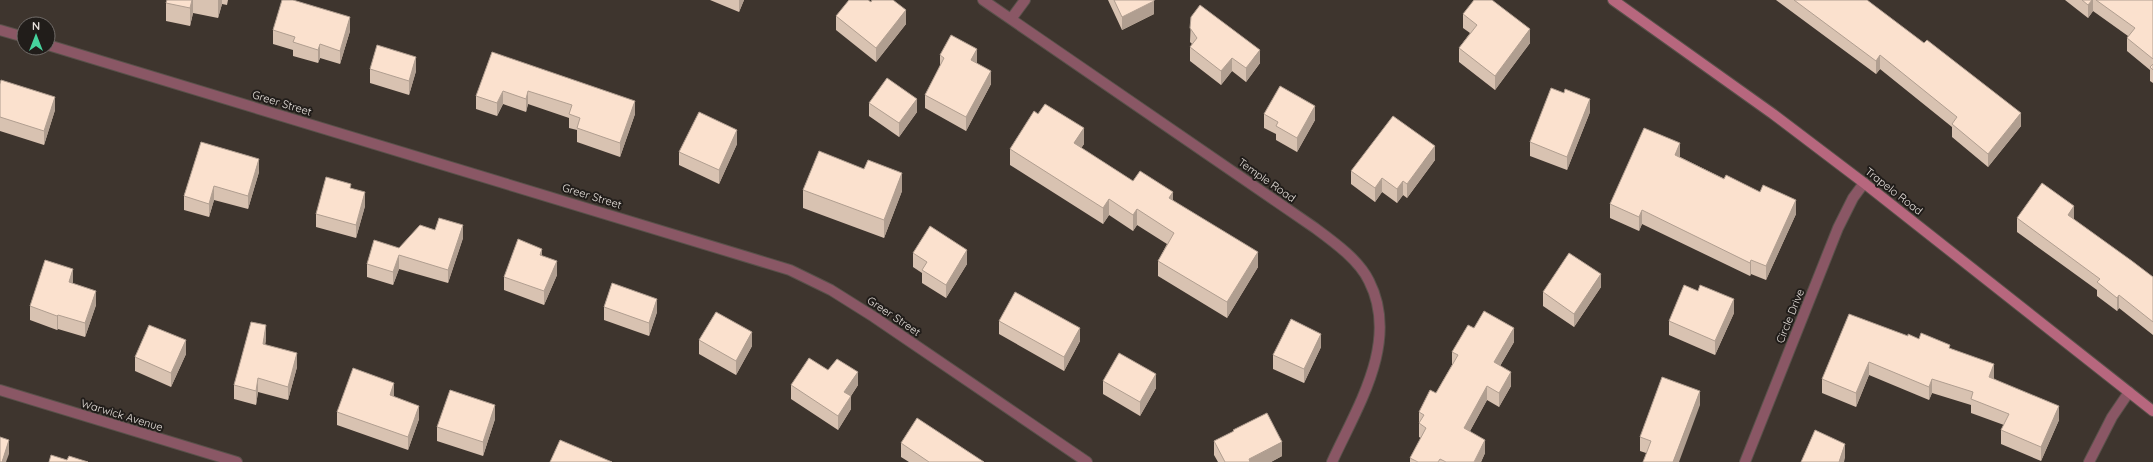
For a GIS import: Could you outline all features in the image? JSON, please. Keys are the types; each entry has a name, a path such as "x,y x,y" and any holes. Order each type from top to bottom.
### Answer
{"main road":[{"name":"Trapelo Road","path":"1613,0 1767,110 1864,182 2153,411"}],"street":[{"name":"Temple Road","path":"983,0 1315,228 1346,252 1369,280 1380,310 1380,345 1369,382 1332,462"},
{"path":"1012,19 1025,0"},
{"path":"0,30 16,35"},
{"name":"Greer Street","path":"56,47 790,270 831,290 874,317 1087,462"},
{"name":"Circle Drive","path":"1745,462 1838,228 1853,198 1864,182"},
{"name":"Warwick Avenue","path":"0,390 237,462"},
{"path":"2089,462 2112,417 2129,392"}],"building":[{"path":"167,0 192,0 190,8 166,3"},
{"path":"282,0 293,0 350,17 340,51 320,44 318,50 293,42 295,37 273,30"},
{"path":"849,0 868,0 871,2 872,0 893,0 906,10 876,48 836,16"},
{"path":"1114,0 1154,0 1154,1 1122,17"},
{"path":"1474,0 1492,0 1530,29 1495,76 1459,48 1477,25 1463,14"},
{"path":"1794,0 1867,0 1924,43 1927,40 2021,113 1988,154 1952,124 1957,117 1880,55 1876,61"},
{"path":"2082,0 2092,0 2088,5"},
{"path":"2096,0 2153,0 2153,59 2127,38 2135,28"},
{"path":"1200,5 1260,50 1246,68 1232,58 1221,71 1190,47 1197,38 1190,28 1191,17"},
{"path":"951,35 977,49 971,60 991,71 966,117 925,95 944,58 940,55"},
{"path":"377,45 416,57 409,81 370,69"},
{"path":"492,52 635,101 620,143 577,128 580,118 569,114 572,105 528,91 526,99 503,91 497,103 476,96"},
{"path":"887,78 917,99 899,123 869,103"},
{"path":"1,80 55,97 44,131 0,117"},
{"path":"1280,86 1315,106 1297,138 1276,126 1278,122 1264,114"},
{"path":"1551,88 1564,93 1565,89 1590,99 1567,157 1530,142"},
{"path":"1045,104 1084,128 1074,143 1133,181 1140,171 1173,192 1169,198 1258,252 1227,302 1158,261 1174,233 1137,209 1133,215 1109,199 1103,208 1010,149 1034,111 1038,114"},
{"path":"699,112 737,130 719,170 679,152"},
{"path":"1393,116 1435,146 1407,184 1403,181 1397,189 1382,178 1375,188 1351,171"},
{"path":"1644,128 1680,143 1675,155 1724,179 1726,175 1760,192 1763,185 1796,200 1766,266 1751,260 1750,263 1642,210 1639,217 1610,204"},
{"path":"201,142 259,159 248,196 214,186 209,204 184,196"},
{"path":"819,151 864,169 868,160 902,173 884,220 803,190"},
{"path":"326,177 351,184 350,188 365,192 356,225 316,214"},
{"path":"2042,183 2074,206 2068,215 2153,277 2153,322 2119,295 2117,298 2097,282 2100,279 2017,218"},
{"path":"439,218 463,225 448,270 399,255 393,272 367,264 374,240 399,248 420,225 435,230"},
{"path":"930,226 967,250 946,285 922,270 927,262 913,253"},
{"path":"518,239 542,249 540,255 557,261 544,291 504,277"},
{"path":"1569,253 1601,274 1574,314 1543,292"},
{"path":"45,260 73,269 69,282 96,291 85,323 58,315 57,316 30,306"},
{"path":"612,283 657,299 649,323 604,307"},
{"path":"1684,285 1698,291 1700,285 1734,299 1715,341 1669,321"},
{"path":"1015,292 1080,328 1064,357 999,321"},
{"path":"1484,311 1514,328 1494,362 1511,372 1499,393 1487,386 1464,428 1485,440 1474,462 1446,462 1440,459 1438,462 1418,462 1410,458 1426,428 1419,423 1424,415 1419,412 1430,390 1436,393 1458,355 1452,352 1468,325 1474,328"},
{"path":"716,312 752,332 736,361 699,340"},
{"path":"1849,314 1919,339 1921,333 1950,345 1949,348 1994,364 1989,377 2059,406 2041,447 2001,430 2009,414 1971,399 1973,392 1932,379 1929,387 1869,362 1856,393 1822,379"},
{"path":"1291,319 1321,334 1304,369 1273,355"},
{"path":"251,322 266,325 263,344 297,353 288,387 258,378 256,391 234,385"},
{"path":"149,325 186,340 171,373 135,357"},
{"path":"1119,353 1156,374 1140,402 1103,381"},
{"path":"809,358 828,370 837,359 858,372 844,392 851,396 838,416 791,385"},
{"path":"353,368 394,383 390,395 419,406 408,437 337,412"},
{"path":"1662,377 1700,391 1673,462 1643,462 1651,441 1640,437"},
{"path":"450,390 495,405 483,442 437,427"},
{"path":"1267,413 1282,442 1249,459 1250,462 1225,462 1214,441"},
{"path":"917,418 984,462 929,462 901,443"},
{"path":"1815,430 1845,444 1839,462 1801,462"},
{"path":"0,437 9,440 2,462 0,462"},
{"path":"560,440 612,462 550,462"},
{"path":"51,455 67,460 69,456 88,462 49,462"}]}
